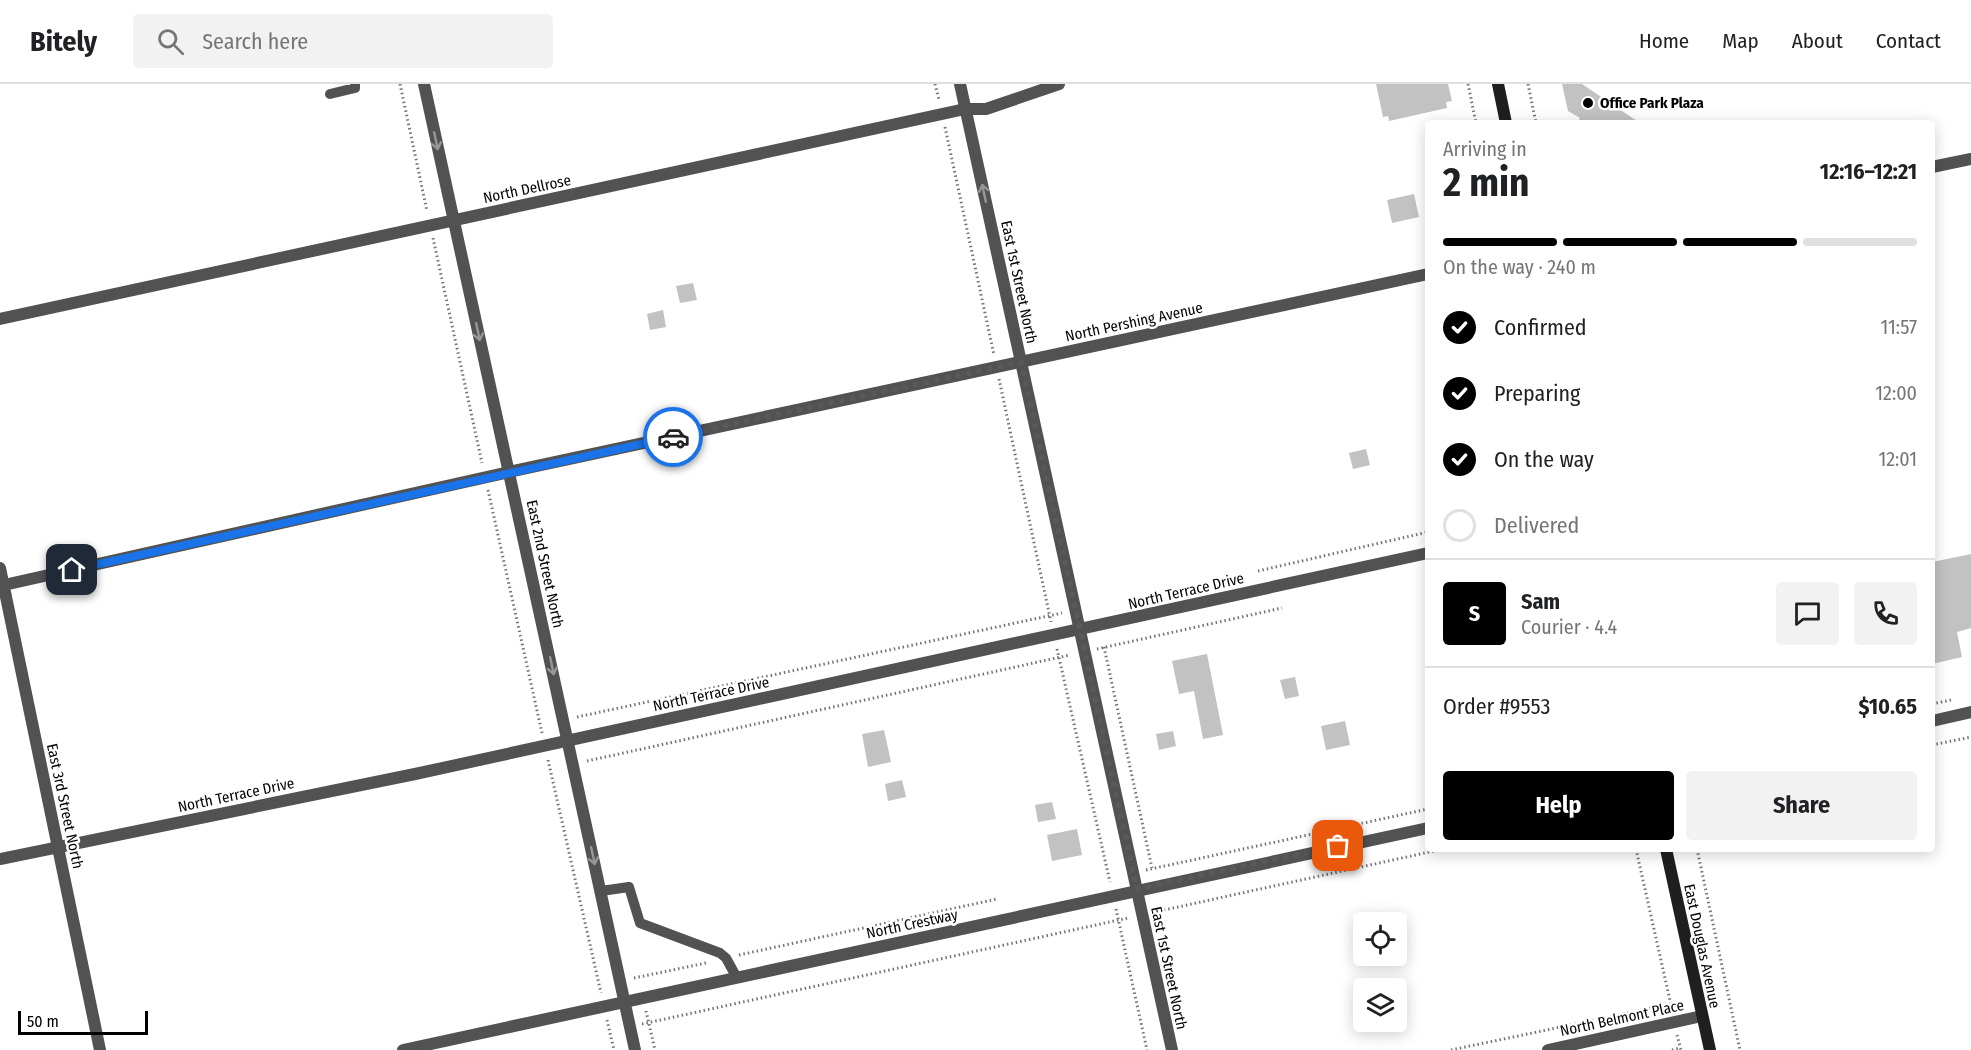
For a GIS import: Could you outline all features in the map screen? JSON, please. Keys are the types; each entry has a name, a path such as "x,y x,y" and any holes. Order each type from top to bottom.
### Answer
{"main road":[{"path":"1498,84 1505,120"},
{"name":"East Douglas Avenue","path":"1667,852 1710,1050"}],"street":[{"name":"East 2nd Street North","path":"424,84 635,1050"},
{"name":"East 1st Street North","path":"960,84 1172,1050"},
{"name":"North Dellrose","path":"0,319 965,109 986,109 1059,84"},
{"path":"1935,166 1971,159"},
{"name":"North Pershing Avenue","path":"1,575 509,472 1425,275"},
{"name":"North Terrace Drive","path":"0,859 1054,636 1425,554"},
{"name":"East 3rd Street North","path":"1,575 100,1050"},
{"path":"1935,720 1971,712"},
{"name":"North Crestway","path":"403,1050 1137,889 1425,829"},
{"name":"North Belmont Place","path":"1548,1050 1702,1016"}],"lane":[{"path":"330,94 355,88 355,84"},
{"path":"601,891 629,887 640,923 720,953 726,958 737,978"}],"path":[{"path":"400,84 485,477 614,1050"},
{"path":"935,84 1054,636 1147,1050"},
{"path":"1468,84 1475,120"},
{"path":"1528,84 1535,120"},
{"path":"1258,570 1425,533"},
{"path":"550,769 1282,608"},
{"path":"540,725 1062,614"},
{"path":"1104,647 1161,911"},
{"path":"1935,744 1971,737"},
{"path":"1109,879 1425,810"},
{"path":"610,1032 1429,852"},
{"path":"1637,852 1681,1049 1672,1050"},
{"path":"1698,852 1740,1050"},
{"path":"600,986 997,899"},
{"path":"1451,1050 1671,1004"}],"building":[{"path":"1376,84 1448,84 1452,101 1446,102 1447,108 1389,121 1388,116 1383,117"},
{"name":"Office Park Plaza","path":"1562,84 1582,84 1636,120 1579,120 1580,118 1568,111"},
{"path":"1414,194 1419,217 1392,223 1387,200"},
{"path":"693,283 697,300 680,303 676,286"},
{"path":"663,310 666,327 650,330 647,314"},
{"path":"1366,449 1370,465 1353,469 1349,453"},
{"path":"1971,554 1971,628 1957,632 1962,657 1935,663 1935,561"},
{"path":"1207,654 1223,735 1203,739 1194,691 1179,694 1172,661"},
{"path":"1295,677 1299,696 1285,699 1280,680"},
{"path":"1345,721 1350,745 1326,750 1321,726"},
{"path":"884,730 891,762 868,767 862,734"},
{"path":"1173,731 1176,746 1159,750 1156,734"},
{"path":"902,780 906,797 888,801 885,784"},
{"path":"1052,802 1056,819 1038,822 1035,805"},
{"path":"1077,829 1082,855 1052,861 1047,835"}],"way so far":[{"path":"673,437 1021,362 1137,889 1338,846"}],"place":[{"name":"Office Park Plaza","path":"1588,103"}],"route":[{"path":"72,570 673,437"}]}
